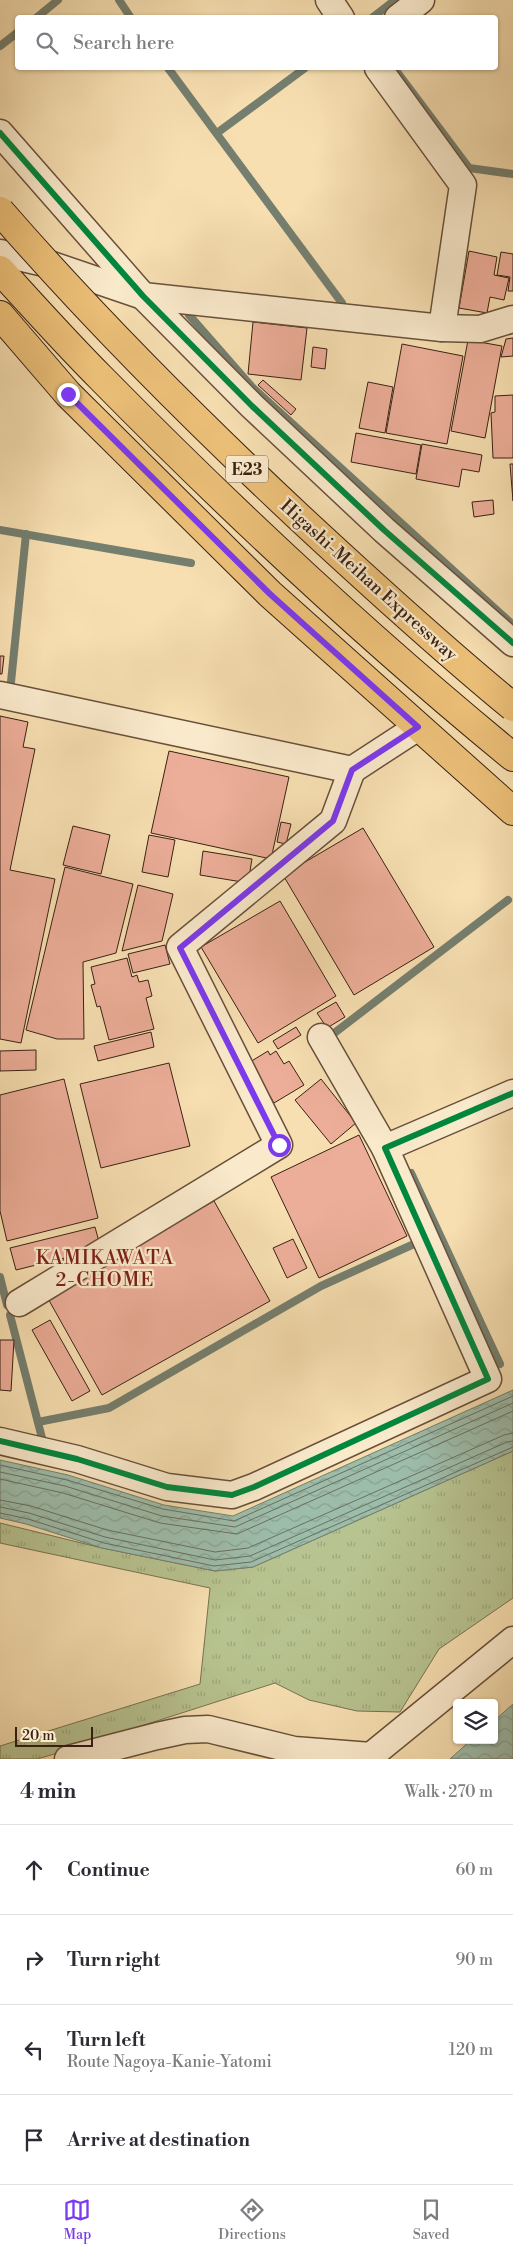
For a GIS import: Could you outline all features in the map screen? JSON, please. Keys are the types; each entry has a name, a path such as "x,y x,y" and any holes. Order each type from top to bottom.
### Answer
{"main road":[{"name":"Higashi-Meihan Expressway","path":"0,211 128,350 244,466 360,574 513,707"},
{"name":"E23","path":"0,270 100,377 307,577 457,711 513,757"},
{"path":"0,315 68,394 263,587 513,811"}],"street":[{"path":"328,0 339,15"},
{"path":"402,15 421,0"},
{"path":"379,70 463,185 442,328"},
{"path":"0,133 143,296 252,406 384,530 513,643"},
{"path":"0,253 49,264 143,296 442,328 480,329 513,319"},
{"path":"0,695 352,770"},
{"path":"19,1303 279,1145 180,948 333,821 352,770 418,727"},
{"path":"0,1441 77,1459 167,1487 232,1495 254,1487 488,1379 385,1148 321,1038"},
{"path":"385,1148 513,1093"},
{"path":"68,1759 166,1734 185,1730 208,1729 294,1750 369,1758 513,1640"}],"green space":[{"path":"513,1451 513,1598 439,1649 400,1712 357,1711 309,1700 275,1683 37,1759 0,1759 0,1746 200,1684 210,1588 0,1543 0,1523 102,1548 215,1571 253,1567"}],"water":[{"path":"513,1390 513,1451 253,1567 215,1571 102,1548 26,1524 0,1518 0,1460 68,1475 164,1505 233,1516"},
{"path":"513,1704 513,1759 450,1759 467,1744 498,1744 498,1717"}],"building":[{"path":"469,251 497,257 494,275 509,278 504,300 490,297 487,313 459,308"},
{"path":"501,252 513,254 513,291 508,291 510,277 497,275"},
{"path":"253,322 307,328 301,380 248,374"},
{"path":"513,338 513,356 501,357 506,339"},
{"path":"468,340 502,346 485,438 451,431"},
{"path":"402,344 463,356 447,444 386,433"},
{"path":"313,347 327,349 325,369 311,367"},
{"path":"263,380 296,409 291,415 258,385"},
{"path":"368,382 393,387 385,433 359,428"},
{"path":"513,395 513,458 493,458 491,413 495,412 495,396"},
{"path":"356,433 421,445 416,474 351,462"},
{"path":"422,444 482,455 479,472 462,469 459,487 416,479"},
{"path":"510,464 513,464 513,501"},
{"path":"493,500 494,514 474,517 472,502"},
{"path":"0,656 4,656 2,674 0,674"},
{"path":"0,716 28,722 23,747 35,749 10,870 55,879 21,1043 0,1039"},
{"path":"169,751 289,777 271,859 151,833"},
{"path":"281,822 291,824 286,844 277,842"},
{"path":"73,826 110,835 101,874 63,865"},
{"path":"363,828 434,947 354,995 283,875"},
{"path":"149,835 175,840 168,877 142,872"},
{"path":"203,851 252,859 248,883 200,875"},
{"path":"65,867 133,884 116,953 83,962 84,1039 57,1039 26,1030"},
{"path":"138,885 173,894 162,941 122,951"},
{"path":"280,901 336,996 258,1043 201,947"},
{"path":"165,945 170,964 133,973 128,954"},
{"path":"127,958 132,977 137,975 139,982 148,980 152,996 146,998 154,1029 109,1040 100,1006 97,1007 91,985 95,984 91,967"},
{"path":"336,1002 345,1017 327,1028 317,1013"},
{"path":"296,1027 301,1035 278,1049 273,1041"},
{"path":"151,1032 154,1047 98,1061 94,1046"},
{"path":"36,1050 36,1070 0,1071 0,1051"},
{"path":"268,1051 270,1055 276,1051 284,1064 289,1061 304,1085 274,1103 250,1062"},
{"path":"169,1063 190,1146 101,1168 80,1084"},
{"path":"64,1079 98,1218 7,1241 0,1211 0,1095"},
{"path":"321,1079 356,1123 331,1144 295,1100"},
{"path":"359,1135 407,1236 319,1278 271,1177"},
{"path":"214,1201 270,1301 102,1395 46,1295"},
{"path":"95,1227 101,1249 16,1270 10,1248"},
{"path":"293,1239 307,1268 287,1278 273,1248"},
{"path":"50,1320 90,1391 72,1401 32,1330"},
{"path":"0,1340 14,1340 11,1391 0,1390"}],"waterway":[{"path":"40,15 58,0"},
{"path":"119,0 129,15"},
{"path":"376,15 395,0"},
{"path":"0,46 15,34"},
{"path":"169,70 342,303"},
{"path":"217,133 302,70"},
{"path":"396,70 469,168 513,174"},
{"path":"189,315 252,387 513,625"},
{"path":"0,530 191,563"},
{"path":"11,682 26,534"},
{"path":"333,1034 508,900"},
{"path":"411,1173 500,1364"},
{"path":"38,1422 109,1408 321,1286 414,1244"},
{"path":"0,1277 7,1305"},
{"path":"10,1315 42,1438"}],"cycle path":[{"path":"0,133 143,296 252,406 384,530 513,643"},
{"path":"0,1441 77,1459 167,1487 232,1495 254,1487 488,1379 385,1148 513,1093"}],"district":[{"name":"KAMIKAWATA 2-CHOME","path":"105,1268"}],"route":[{"path":"68,394 270,594 418,727 352,770 333,821 180,948 279,1145"}]}
